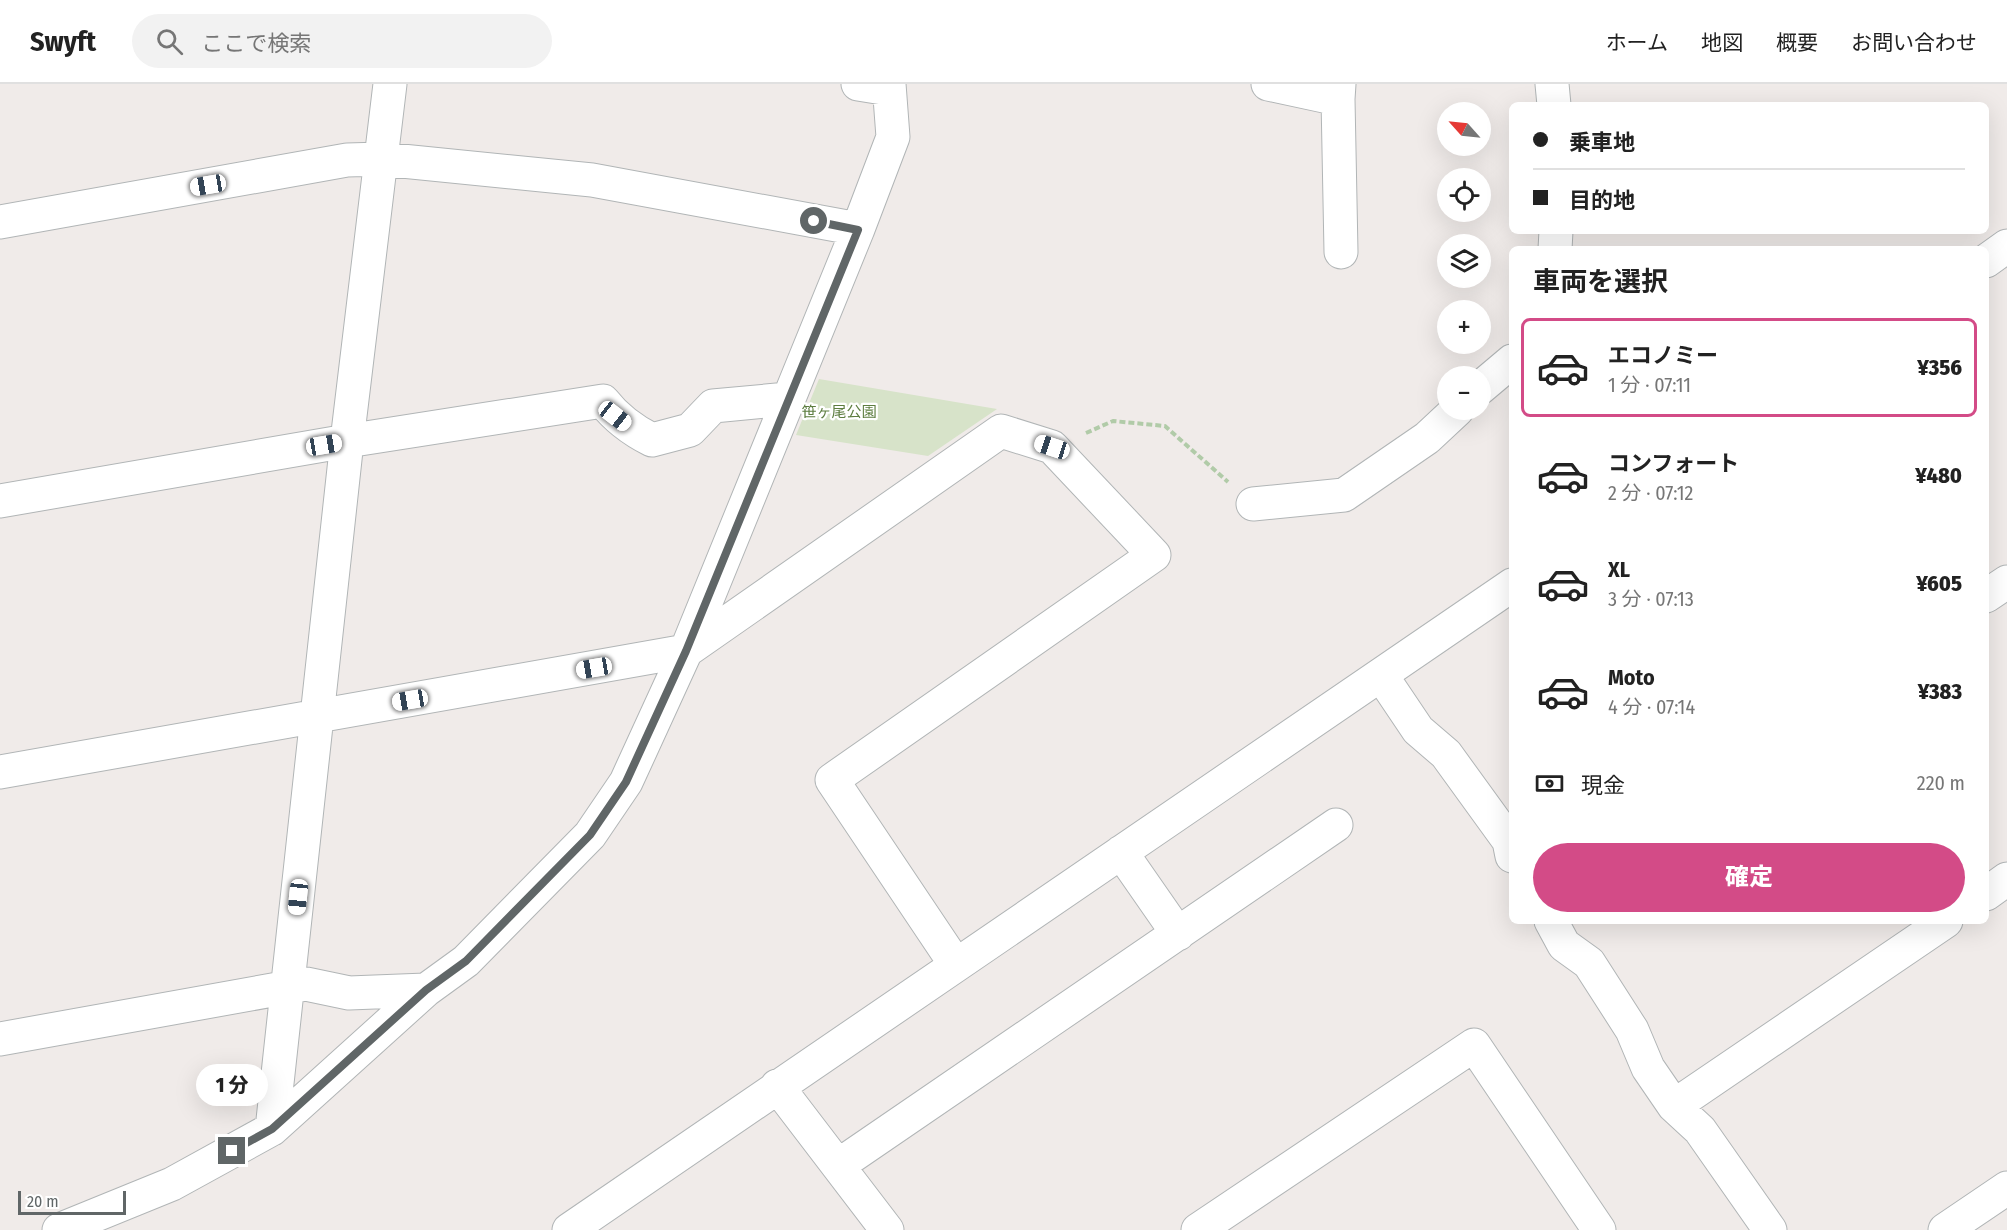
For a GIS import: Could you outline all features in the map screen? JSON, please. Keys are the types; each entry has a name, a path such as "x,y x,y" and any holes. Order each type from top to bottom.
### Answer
{"street":[{"path":"272,1129 347,441 390,84"},
{"path":"1268,84 1338,92 1341,252"},
{"path":"1551,84 1554,102"},
{"path":"59,1230 172,1184 272,1129 426,990 466,961 590,835 626,782 686,651 858,230 893,136 879,86"},
{"path":"0,222 347,160 382,159 592,180 858,230"},
{"path":"1989,259 2007,246"},
{"path":"1491,379 1509,364"},
{"path":"0,501 347,441 603,401 621,421 652,440 690,430 713,406 788,399"},
{"path":"1253,504 1344,495 1427,438 1446,420"},
{"path":"0,772 686,651 1001,431 1052,447 1154,555 832,780 956,965"},
{"path":"1989,594 2007,582"},
{"path":"569,1230 1509,587"},
{"path":"1381,675 1418,730 1446,754 1509,841"},
{"path":"839,1165 1336,825"},
{"path":"1121,852 1178,934"},
{"path":"1989,892 2007,879"},
{"path":"1553,924 1564,945 1589,963 1632,1030 1648,1068 1674,1106 1700,1130 1770,1230"},
{"path":"1674,1106 1942,924"},
{"path":"0,1039 306,984 348,993 426,990"},
{"path":"1198,1230 1474,1045 1587,1226"},
{"path":"777,1086 888,1230"},
{"path":"1945,1230 2007,1188"}],"path":[{"path":"1052,447 1113,421 1165,426 1253,504"}],"green space":[{"name":"笹ヶ尾公園","path":"819,379 997,409 928,456 796,435"}],"route":[{"path":"232,1151 272,1129 426,990 466,961 590,835 626,782 686,651 858,230 814,221"}]}
